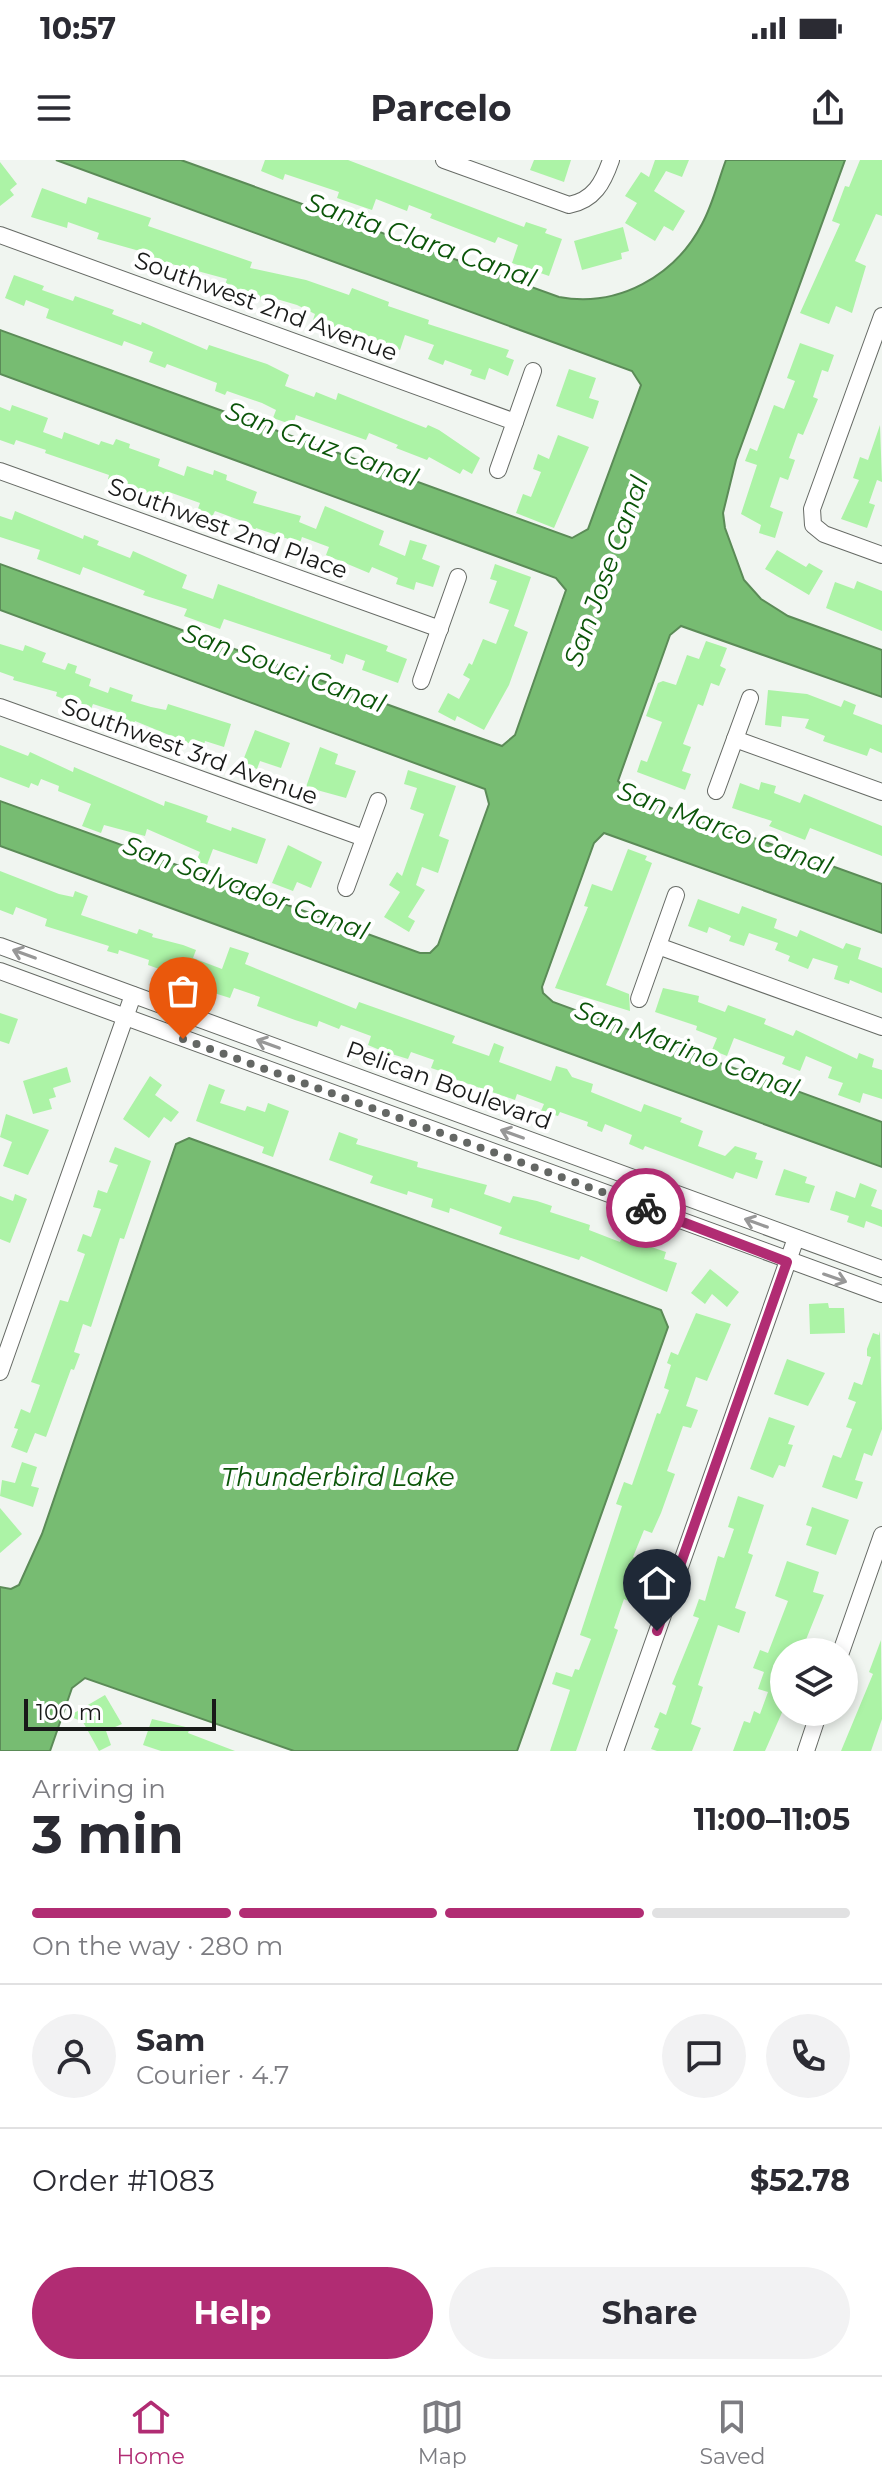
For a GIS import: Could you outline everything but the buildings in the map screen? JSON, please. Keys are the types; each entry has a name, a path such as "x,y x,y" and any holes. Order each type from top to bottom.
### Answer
{"street":[{"path":"444,160 569,205 585,202 603,183 611,160"},
{"name":"Southwest 2nd Avenue","path":"0,235 515,422"},
{"path":"882,316 812,509 813,525 824,534 882,555"},
{"path":"498,470 533,371"},
{"name":"Southwest 2nd Place","path":"0,471 440,629"},
{"path":"421,681 458,577"},
{"path":"716,791 750,698"},
{"name":"Southwest 3rd Avenue","path":"0,707 364,838"},
{"path":"735,739 882,792"},
{"path":"346,888 378,801"},
{"path":"639,999 676,895"},
{"name":"Pelican Boulevard","path":"0,946 882,1269"},
{"path":"658,946 882,1027"},
{"name":"Pelican Boulevard","path":"0,971 787,1262 882,1294"},
{"path":"0,1372 133,995"},
{"path":"442,1134 450,1111"},
{"path":"615,1751 796,1238"},
{"path":"846,1638 882,1535"},
{"path":"806,1751 814,1726"}],"water":[{"path":"56,160 181,160 559,297 581,299 602,298 623,292 660,273 677,259 691,243 706,216 726,160 845,160 736,460 723,513 725,528 744,580 761,599 788,616 882,650 882,697 681,626 670,635 618,781 629,793 882,884 882,933 604,833 594,843 542,987 543,993 553,1002 882,1122 882,1167 0,846 0,801 420,953 430,953 438,945 489,804 485,789 0,610 0,564 502,746 515,735 566,590 556,578 0,374 0,330 572,538 588,529 641,385 632,371"},
{"name":"Thunderbird Lake","path":"189,1138 661,1310 668,1327 517,1751 294,1751 85,1678 72,1688 50,1751 0,1751 0,1587 11,1589 19,1585 42,1534 176,1144"}],"way so far":[{"path":"183,1039 646,1208"}],"route":[{"path":"646,1208 787,1262 657,1631"}],"water label":[{"name":"Santa Clara Canal","path":"421,240"},
{"name":"San Cruz Canal","path":"322,444"},
{"name":"San Jose Canal","path":"606,571"},
{"name":"San Souci Canal","path":"284,668"},
{"name":"San Marco Canal","path":"725,828"},
{"name":"San Salvador Canal","path":"246,888"},
{"name":"San Marino Canal","path":"687,1049"}]}
